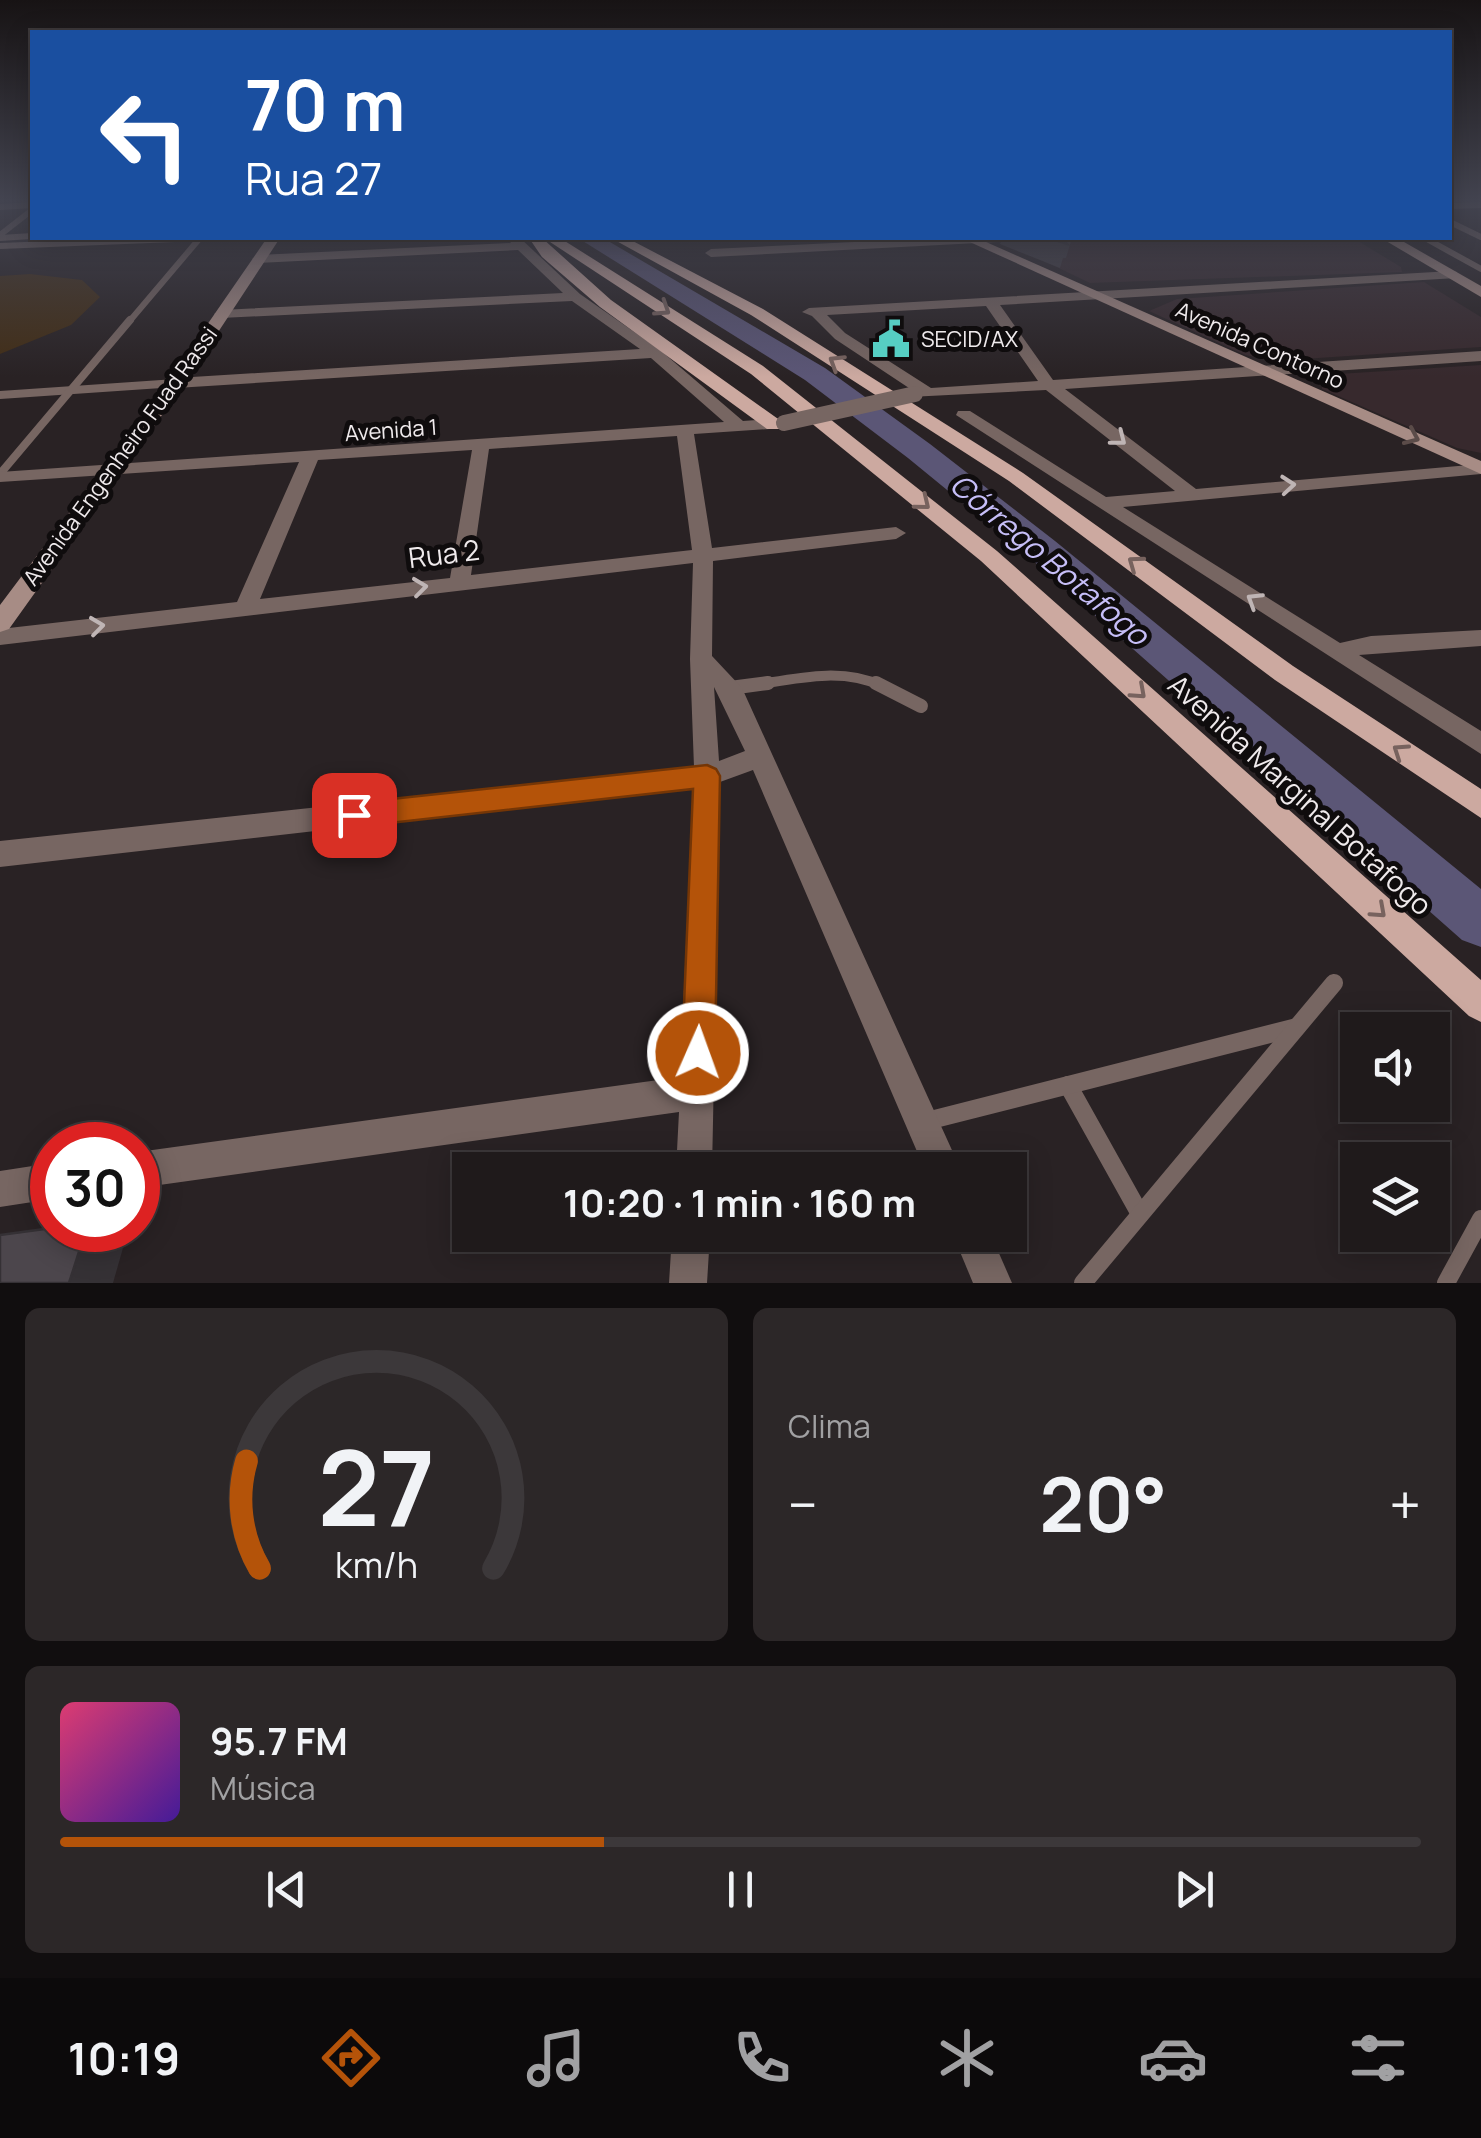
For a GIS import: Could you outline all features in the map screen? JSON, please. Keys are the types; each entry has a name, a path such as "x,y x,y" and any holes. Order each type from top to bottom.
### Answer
{"main road":[{"path":"551,258 779,424"},
{"name":"Avenida Marginal Botafogo","path":"582,258 758,370 977,546 1481,1004"},
{"path":"656,258 758,312 1016,477 1284,673 1481,806"},
{"name":"Avenida Contorno","path":"1010,258 1481,468"},
{"path":"1422,258 1481,292"},
{"name":"Avenida Engenheiro Fuad Rassi","path":"0,623 176,383 258,260"}],"street":[{"path":"258,260 286,258"},
{"path":"539,258 574,297 655,353 740,427"},
{"path":"921,393 812,312 1452,275"},
{"path":"222,314 574,297"},
{"path":"990,302 1047,383 1191,494"},
{"path":"176,383 655,353"},
{"name":"Avenida 1","path":"0,475 685,432 779,424 921,393 1481,356"},
{"path":"964,416 1481,744"},
{"path":"685,432 704,557 702,659 707,776 695,1152"},
{"path":"460,582 480,446"},
{"path":"245,608 310,458"},
{"path":"1102,504 1481,468"},
{"name":"Rua 2","path":"0,637 896,532"},
{"path":"1337,652 1371,644 1481,638"},
{"path":"702,659 730,688 935,1152"},
{"path":"0,854 707,776 762,756"},
{"path":"160,1167 697,1092"},
{"path":"0,1189 30,1185"},
{"path":"688,1283 689,1252"},
{"path":"979,1252 993,1283"}],"lane":[{"path":"0,475 183,258"},
{"path":"0,395 176,383"},
{"path":"730,688 834,675 868,679 921,706"},
{"path":"1083,1283 1334,983"},
{"path":"922,1122 1297,1027"},
{"path":"1068,1085 1140,1214"},
{"path":"1446,1283 1481,1219"}],"shaded area":[{"path":"1037,258 1386,258 1401,267 1402,272 1090,283"},
{"path":"30,274 82,280 100,297 71,325 0,354 0,276"},
{"path":"1424,282 1481,317 1481,347 1274,361 1245,355 1149,311 1177,299"},
{"path":"1481,365 1481,453 1457,448 1322,389 1322,375"}],"building":[{"path":"30,1231 30,1252 79,1252 69,1283 0,1283 0,1235"}],"waterway":[{"name":"Córrego Botafogo","path":"621,258 815,374 919,451 1042,549 1481,922"}],"place":[{"name":"SECID/AX","path":"891,339"}],"route":[{"path":"354,815 707,776 698,1053"}]}
